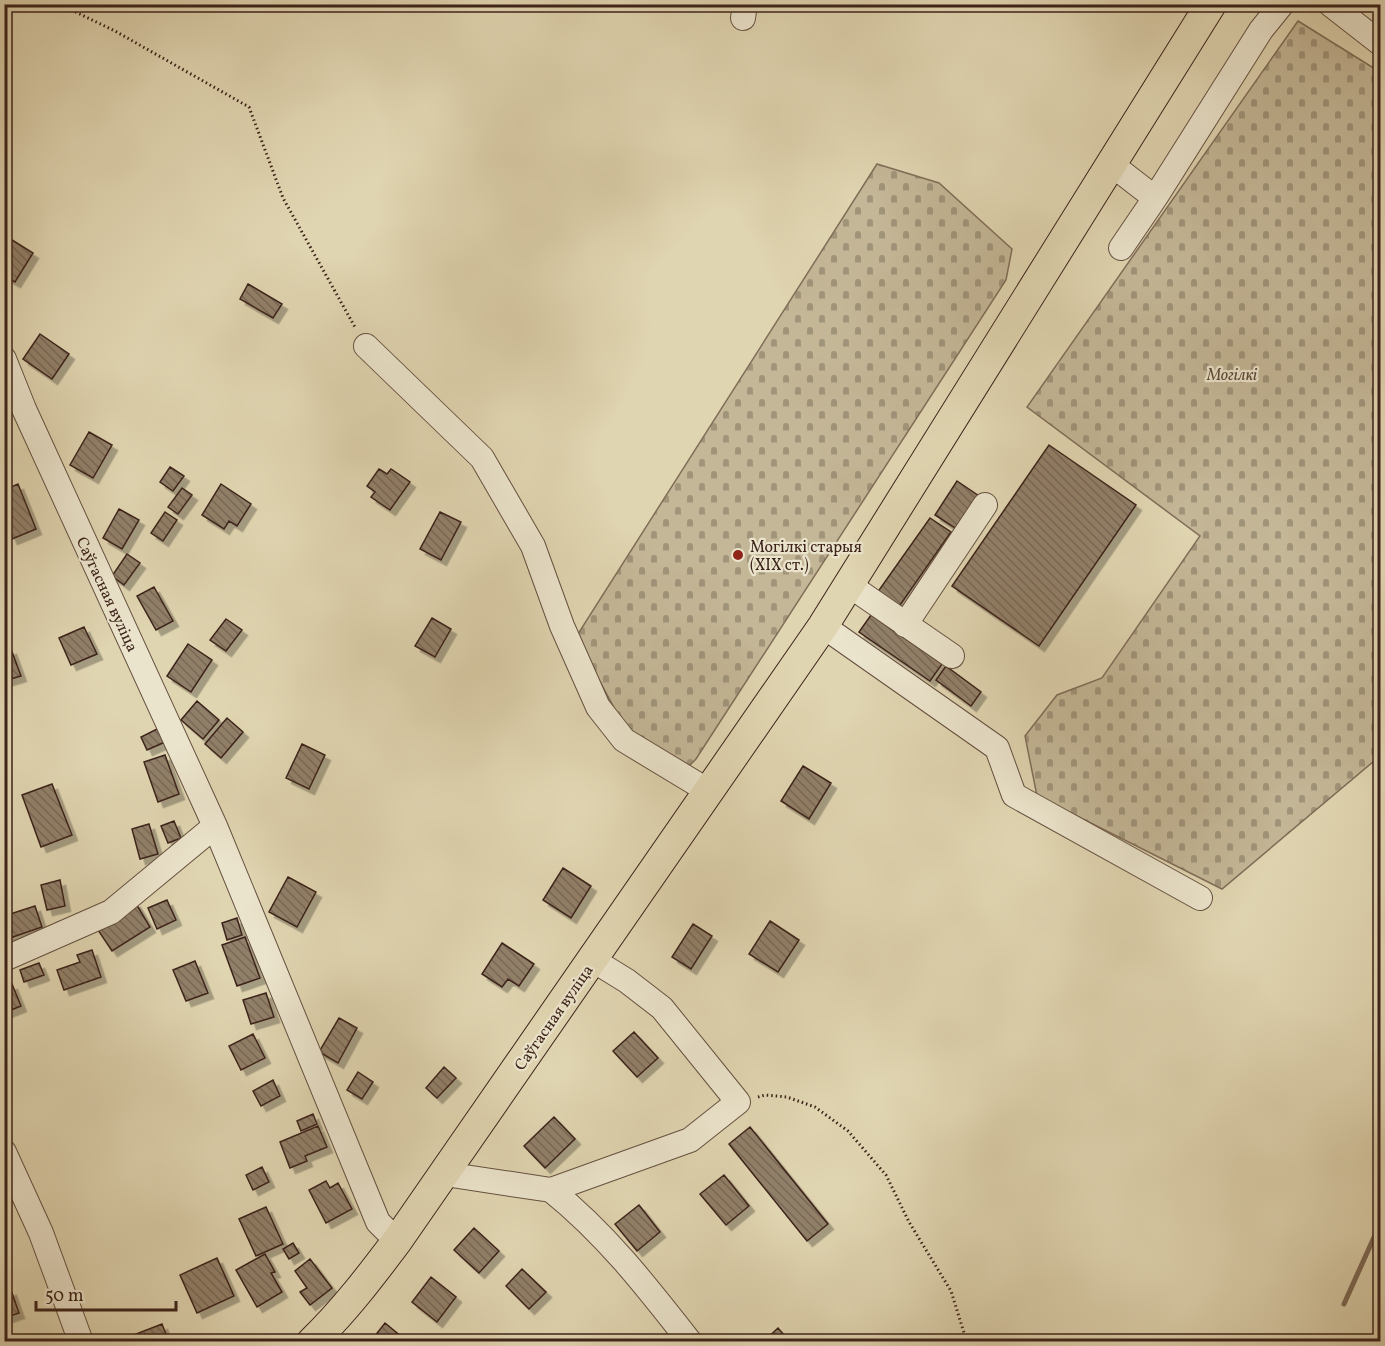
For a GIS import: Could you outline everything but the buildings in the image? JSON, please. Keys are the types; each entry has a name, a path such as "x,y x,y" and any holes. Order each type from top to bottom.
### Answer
{"main road":[{"name":"Саўгасная вуліца","path":"312,1341 359,1291 445,1174 823,626 1211,4"}],"street":[{"path":"1121,248 1260,30 1282,4"},
{"path":"1330,4 1380,43"},
{"path":"1111,164 1155,198"},
{"path":"366,346 482,458 533,546 562,626 598,707 624,740 710,792"},
{"name":"Саўгасная вуліца","path":"4,359 34,431 215,826 378,1222 397,1241"},
{"path":"905,625 985,505"},
{"path":"849,585 952,656"},
{"path":"823,626 997,748 1014,795 1200,898"},
{"path":"4,959 111,912 215,826"},
{"path":"445,1174 550,1190 690,1140 738,1102 662,1008 627,981 593,960"},
{"path":"4,1152 41,1233 81,1341"},
{"path":"550,1190 579,1213 638,1274 690,1341"}],"path":[{"path":"59,4 115,31 249,107 283,198 366,346"},
{"path":"738,1102 765,1095 787,1097 815,1107 848,1131 886,1175 909,1222 951,1291 965,1341"}],"green space":[{"name":"Могілкі","path":"1298,21 1380,72 1380,756 1222,889 1037,796 1025,736 1057,695 1102,678 1200,536 1027,407"},
{"path":"877,164 939,183 1012,249 1006,280 696,759 687,768 625,728 576,637"}],"waterway":[{"path":"1344,1304 1380,1224"}],"place":[{"name":"Могілкі старыя (XIX ст.)","path":"738,555"}]}
